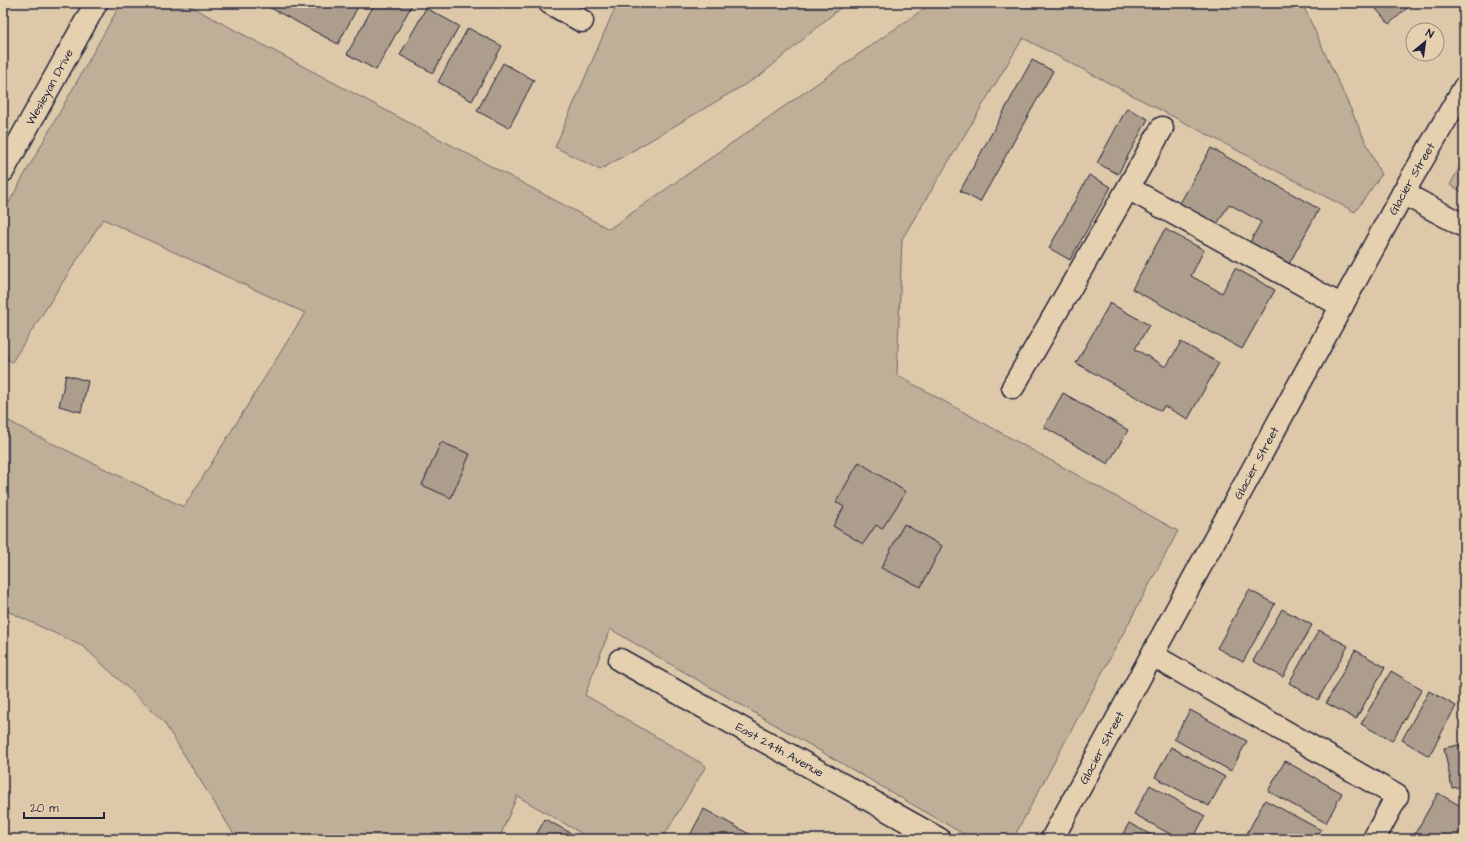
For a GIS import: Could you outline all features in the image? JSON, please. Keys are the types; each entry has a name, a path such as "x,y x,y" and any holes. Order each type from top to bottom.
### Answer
{"street":[{"name":"Wesleyan Drive","path":"3,171 96,3"},
{"path":"550,3 582,21"},
{"name":"Glacier Street","path":"1052,839 1403,193 1464,88"},
{"path":"1013,387 1162,128"},
{"path":"1128,188 1342,306"},
{"path":"1403,193 1464,226"},
{"path":"1152,655 1397,796 1374,839"},
{"name":"East 24th Avenue","path":"620,660 939,839"}],"shaded area":[{"path":"121,3 184,3 609,229 932,3 1302,3 1381,175 1355,212 1023,38 902,239 897,375 1178,531 1013,839 972,839 610,629 585,695 706,766 662,839 591,839 517,796 499,839 237,839 163,721 84,647 3,609 3,418 184,507 305,313 103,219 12,362 3,357 3,213"},
{"path":"617,3 846,3 761,75 600,170 555,147"},
{"path":"1464,159 1464,193 1450,185"}],"building":[{"path":"267,3 360,3 338,44 265,5"},
{"path":"375,3 413,3 376,70 347,54"},
{"path":"1371,3 1413,3 1389,24"},
{"path":"426,8 459,26 433,73 400,55"},
{"path":"468,28 502,46 472,101 438,82"},
{"path":"1032,60 1053,71 980,202 960,191"},
{"path":"503,63 534,80 509,128 477,111"},
{"path":"1127,108 1148,119 1118,174 1097,163"},
{"path":"1211,148 1319,209 1289,264 1250,242 1261,222 1229,204 1216,226 1179,205"},
{"path":"1089,175 1111,187 1070,260 1049,248"},
{"path":"1165,229 1204,250 1191,276 1222,293 1235,268 1275,290 1242,349 1132,289"},
{"path":"1110,303 1149,325 1135,349 1166,367 1181,342 1219,363 1188,419 1164,406 1161,411 1076,363"},
{"path":"66,375 88,381 81,412 59,406"},
{"path":"1063,393 1128,430 1108,464 1044,427"},
{"path":"441,442 470,454 451,498 422,485"},
{"path":"859,462 906,492 882,529 876,525 863,544 833,526 844,507 836,502"},
{"path":"904,524 942,546 921,587 881,568"},
{"path":"1249,590 1275,604 1243,662 1217,648"},
{"path":"1282,609 1312,625 1283,677 1253,661"},
{"path":"1319,630 1348,646 1318,700 1289,683"},
{"path":"1355,650 1385,667 1356,719 1326,703"},
{"path":"1391,671 1422,689 1392,741 1361,724"},
{"path":"1429,691 1456,706 1429,756 1402,740"},
{"path":"1190,710 1247,741 1231,771 1174,739"},
{"path":"1464,744 1464,786 1452,788 1444,748"},
{"path":"1171,747 1225,777 1209,806 1155,777"},
{"path":"1285,761 1342,793 1326,823 1268,791"},
{"path":"1150,785 1205,816 1193,839 1179,839 1134,814"},
{"path":"1438,793 1464,808 1464,839 1412,839"},
{"path":"1265,800 1321,830 1316,839 1244,839"},
{"path":"704,809 751,835 749,839 688,839"},
{"path":"545,819 578,837 577,839 534,839"},
{"path":"1129,823 1159,839 1120,839"}]}
